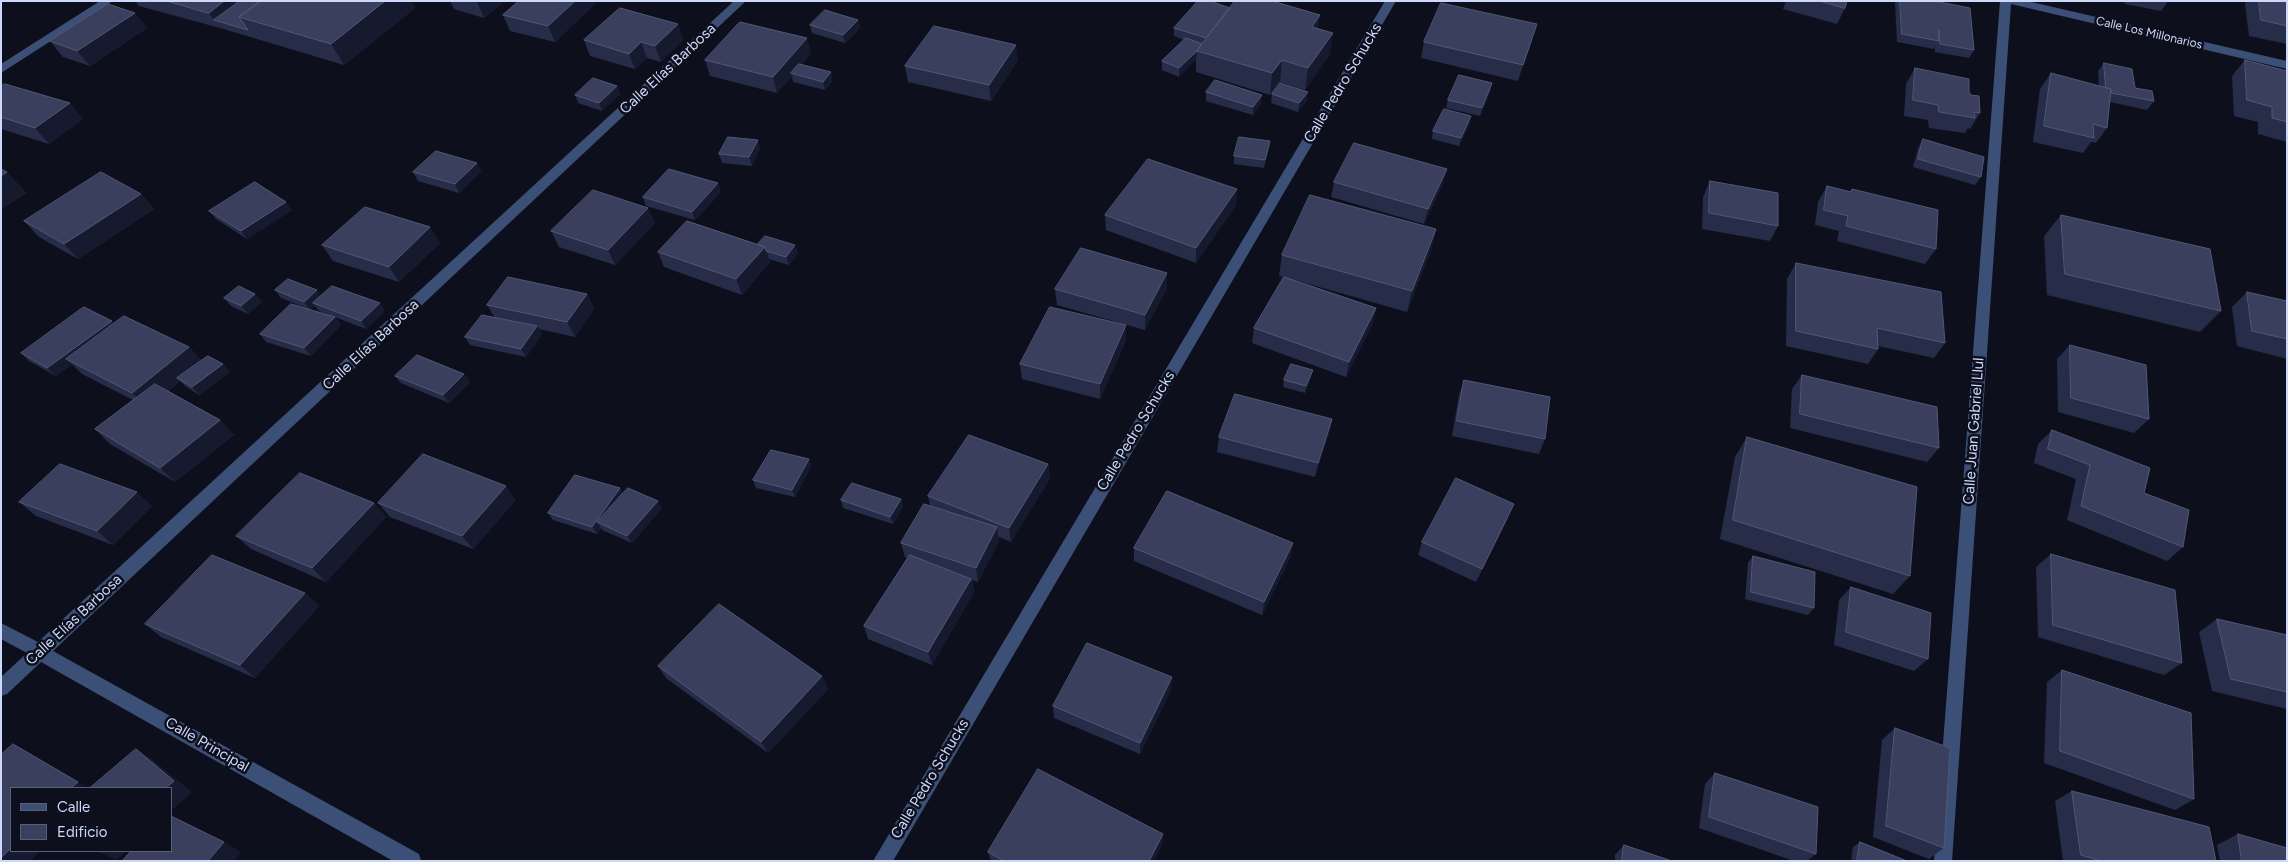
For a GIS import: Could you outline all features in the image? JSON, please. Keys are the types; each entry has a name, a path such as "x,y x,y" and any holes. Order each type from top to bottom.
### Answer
{"street":[{"path":"1,69 108,1"},
{"name":"Calle Elías Barbosa","path":"1,688 741,1"},
{"name":"Calle Pedro Schucks","path":"882,861 1391,1"},
{"name":"Calle Juan Gabriel Llul","path":"1943,861 2006,1"},
{"name":"Calle Los Millonarios","path":"2011,1 2287,65"},
{"name":"Calle Principal","path":"1,630 412,861"}],"building":[{"path":"167,1 224,1 209,13"},
{"path":"240,1 261,1 239,17 248,30 214,20"},
{"path":"261,1 385,1 331,44 239,17"},
{"path":"519,1 575,1 548,26 503,15"},
{"path":"1198,1 1210,1 1230,8 1206,38 1174,28"},
{"path":"1235,1 1272,1 1320,15 1312,27 1333,33 1308,68 1282,60 1272,73 1197,51"},
{"path":"1820,1 1847,1 1845,8"},
{"path":"1900,1 1934,1 1970,8 1974,50 1940,44 1939,30 1939,41 1902,34"},
{"path":"2259,1 2287,1 2287,26 2261,20"},
{"path":"1441,3 1537,24 1523,65 1424,42"},
{"path":"108,4 135,13 77,51 50,41"},
{"path":"620,8 678,24 655,46 641,42 629,54 584,40"},
{"path":"825,10 858,20 843,35 810,25"},
{"path":"740,22 807,38 773,77 705,60"},
{"path":"934,26 1016,45 989,85 905,66"},
{"path":"1186,38 1202,44 1179,68 1162,61"},
{"path":"2245,60 2287,71 2287,122 2272,118 2272,107 2247,100"},
{"path":"2104,63 2132,69 2135,88 2152,91 2154,101 2111,93 2111,89 2106,88"},
{"path":"799,64 831,72 823,82 791,73"},
{"path":"1915,68 1969,79 1969,92 1971,95 1979,96 1980,113 1974,112 1975,118 1939,112 1938,105 1913,100"},
{"path":"2051,73 2111,89 2107,128 2093,124 2094,138 2044,126"},
{"path":"1459,75 1492,83 1482,108 1448,100"},
{"path":"593,78 617,86 599,103 575,95"},
{"path":"1215,80 1262,95 1253,107 1206,92"},
{"path":"1280,83 1308,92 1299,103 1272,94"},
{"path":"5,84 70,103 35,128 1,117 1,86"},
{"path":"1444,109 1471,116 1461,138 1433,131"},
{"path":"728,137 758,140 749,157 719,154"},
{"path":"1239,137 1270,141 1265,160 1234,156"},
{"path":"1923,139 1984,157 1981,177 1918,159"},
{"path":"1354,143 1447,169 1428,209 1334,182"},
{"path":"436,151 477,163 455,184 413,172"},
{"path":"1148,159 1237,189 1196,248 1105,215"},
{"path":"1,169 7,172 1,176"},
{"path":"669,169 718,183 692,212 643,197"},
{"path":"101,172 141,194 64,244 24,221"},
{"path":"1710,181 1778,193 1778,226 1709,213"},
{"path":"255,182 286,202 241,231 209,211"},
{"path":"1827,186 1851,192 1852,189 1938,210 1936,249 1846,226 1848,216 1824,210"},
{"path":"593,190 648,208 608,250 551,231"},
{"path":"1310,195 1436,229 1412,291 1282,255"},
{"path":"365,207 430,227 389,267 322,245"},
{"path":"2061,215 2210,249 2221,311 2065,274"},
{"path":"687,221 765,247 736,279 658,252"},
{"path":"765,236 795,245 786,257 766,251 765,247 758,244"},
{"path":"1081,248 1167,273 1145,315 1055,289"},
{"path":"1796,263 1941,292 1945,343 1877,328 1878,349 1796,331"},
{"path":"508,277 587,294 567,322 487,305"},
{"path":"1284,277 1376,308 1349,362 1254,328"},
{"path":"288,279 317,290 304,302 275,290"},
{"path":"239,286 255,294 241,306 224,298"},
{"path":"332,286 380,303 361,321 313,303"},
{"path":"2247,292 2287,301 2287,339 2252,331"},
{"path":"291,304 335,317 304,348 260,334"},
{"path":"84,307 112,321 47,368 21,353"},
{"path":"1050,307 1126,325 1100,384 1020,364"},
{"path":"482,315 537,326 521,349 465,337"},
{"path":"124,316 189,347 132,393 66,359"},
{"path":"2070,345 2146,365 2149,419 2071,398"},
{"path":"417,355 464,374 443,395 395,376"},
{"path":"208,356 223,364 192,387 177,378"},
{"path":"1291,364 1313,370 1306,386 1284,380"},
{"path":"1802,375 1937,407 1939,448 1800,414"},
{"path":"1464,380 1550,397 1545,439 1457,421"},
{"path":"155,384 220,420 160,468 95,429"},
{"path":"1235,394 1332,419 1318,463 1219,437"},
{"path":"2052,430 2150,468 2144,493 2189,510 2183,547 2081,506 2090,465 2048,449"},
{"path":"969,435 1048,464 1009,528 928,496"},
{"path":"1747,437 1917,487 1910,576 1733,520"},
{"path":"771,450 809,459 792,490 753,480"},
{"path":"423,454 506,486 462,536 378,503"},
{"path":"60,464 137,492 97,531 19,502"},
{"path":"300,473 374,503 312,568 236,536"},
{"path":"575,475 620,488 592,527 548,513"},
{"path":"1456,478 1514,504 1482,569 1422,542"},
{"path":"852,483 901,499 890,517 841,500"},
{"path":"628,488 658,501 627,536 597,522"},
{"path":"1167,491 1293,543 1264,602 1134,548"},
{"path":"924,504 997,527 976,568 901,543"},
{"path":"2051,554 2175,590 2182,663 2053,625"},
{"path":"212,555 305,593 240,665 145,624"},
{"path":"910,555 971,579 928,652 864,626"},
{"path":"1753,556 1815,572 1814,608 1751,592"},
{"path":"1851,587 1931,613 1928,659 1846,632"},
{"path":"719,604 822,676 761,742 658,666"},
{"path":"2217,619 2287,635 2287,692 2231,679"},
{"path":"1087,643 1172,677 1140,743 1053,706"},
{"path":"2062,670 2191,713 2194,799 2060,751"},
{"path":"1895,728 1950,748 1944,848 1886,826"},
{"path":"13,744 78,782 72,787 10,787 10,849 1,858 1,755"},
{"path":"136,749 174,781 167,787 91,787"},
{"path":"1038,769 1163,834 1149,861 1004,861 988,852"},
{"path":"1715,773 1818,807 1816,854 1709,817"},
{"path":"2072,791 2209,827 2216,861 2101,861 2081,855"},
{"path":"172,816 224,842 208,861 122,861 130,852 172,852"},
{"path":"2238,834 2287,848 2287,861 2242,861"},
{"path":"1860,842 1907,861 1857,861"},
{"path":"1624,845 1672,861 1622,861"}]}
